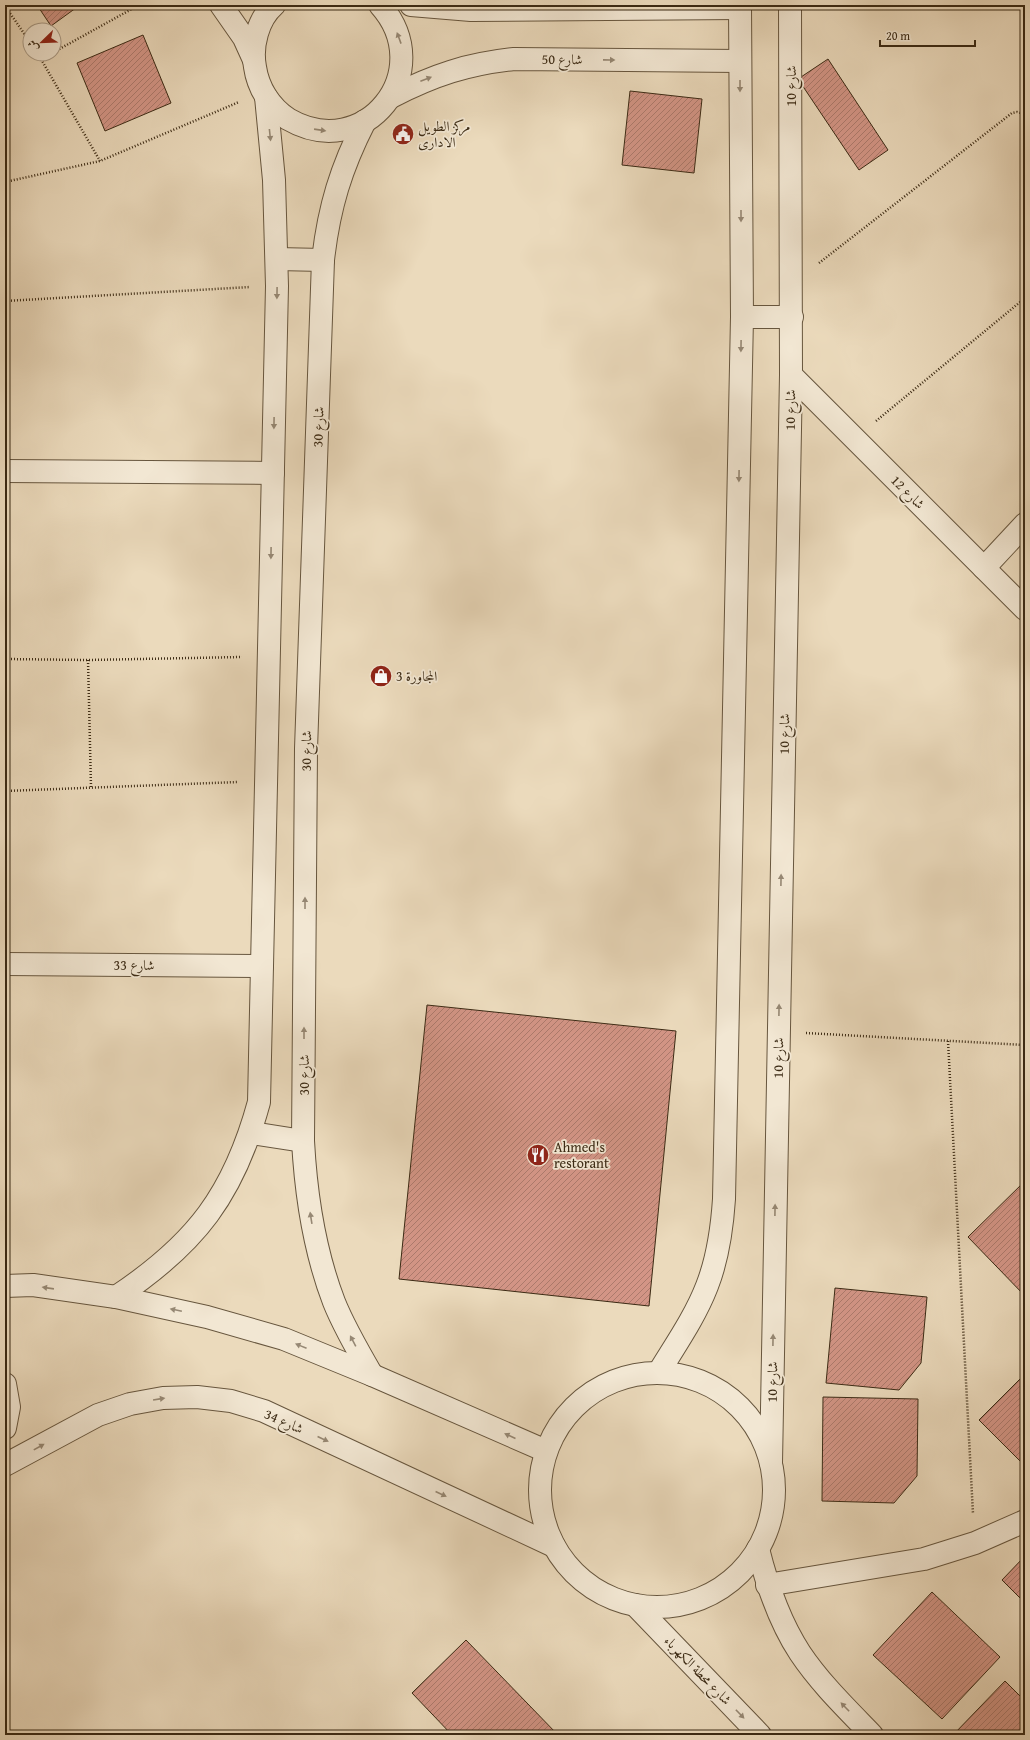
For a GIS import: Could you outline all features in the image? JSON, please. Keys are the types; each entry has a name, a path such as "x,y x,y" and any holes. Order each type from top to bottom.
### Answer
{"street":[{"path":"116,1297 174,1254 198,1228 223,1192 237,1167 251,1133 259,1102 277,259 274,180 264,94 257,77 254,62 244,38 221,5"},
{"path":"254,62 255,42 261,23 274,5"},
{"path":"264,94 280,114 300,126 322,131 344,130 365,121 380,110 391,96 401,70 401,43 391,17 380,5"},
{"path":"411,5 471,10 740,7 742,316 724,1199 716,1258 707,1286 694,1313 659,1372"},
{"name":"شارع 10","path":"771,1463 792,317 790,5"},
{"name":"شارع 50","path":"391,96 450,70 482,62 514,59 740,62"},
{"name":"شارع 30","path":"365,121 341,174 326,231 324,260 306,749 303,1141 305,1182 311,1223 321,1263 334,1302 372,1375"},
{"path":"277,259 324,260"},
{"path":"742,316 792,317"},
{"name":"شارع 12","path":"791,374 1025,610"},
{"path":"5,471 273,473"},
{"path":"984,568 1025,524"},
{"name":"شارع 33","path":"5,964 262,966"},
{"path":"251,1133 303,1141"},
{"path":"5,1286 32,1285 116,1297 207,1317 284,1339 372,1375 546,1451"},
{"path":"659,1372 697,1380 730,1399 756,1428 771,1463 774,1492 770,1522 758,1549 736,1577 706,1597 671,1606 635,1605 603,1594 575,1574 554,1546 542,1516 539,1483 546,1451 559,1425 578,1402 602,1385 630,1375 659,1372"},
{"path":"5,1384 9,1407 5,1428"},
{"name":"شارع 34","path":"5,1465 98,1415 130,1404 170,1398 197,1397 231,1401 264,1411 554,1546"},
{"path":"767,1585 924,1559 974,1543 1025,1521"},
{"path":"758,1549 767,1585 781,1620 799,1652 822,1682 872,1735"},
{"name":"شارع محطة الكهرباء","path":"635,1605 760,1735"}],"path":[{"path":"62,48 139,5"},
{"path":"5,6 22,30"},
{"path":"44,62 100,161"},
{"path":"5,182 100,161 264,94"},
{"path":"792,284 1012,113 1017,112 1025,114"},
{"path":"5,301 277,286"},
{"path":"855,438 1025,298"},
{"path":"5,659 88,660 269,656"},
{"path":"88,660 91,787"},
{"path":"5,791 266,781"},
{"path":"779,1031 1025,1045"},
{"path":"948,1041 974,1543"}],"building":[{"path":"37,5 80,5 57,22 48,22"},
{"path":"143,35 171,103 105,131 77,63"},
{"path":"828,59 888,150 859,170 798,79"},
{"path":"630,91 702,99 694,173 622,165"},
{"name":"Ahmed's restorant","path":"427,1005 676,1031 649,1306 399,1279"},
{"path":"1025,1181 1025,1296 968,1237"},
{"path":"835,1288 927,1297 921,1363 899,1390 826,1383"},
{"path":"1025,1374 1025,1466 979,1420"},
{"path":"823,1397 918,1399 917,1476 894,1503 822,1501"},
{"path":"1025,1556 1025,1603 1002,1580"},
{"path":"932,1592 1000,1657 942,1719 873,1655"},
{"path":"466,1640 558,1735 452,1735 412,1693"},
{"path":"1005,1681 1025,1701 1025,1735 953,1735"}],"place":[{"name":"مركز الطويل الادارى","path":"403,134"},
{"name":"المجاورة 3","path":"381,676"},
{"name":"Ahmed's restorant","path":"538,1155"}]}
